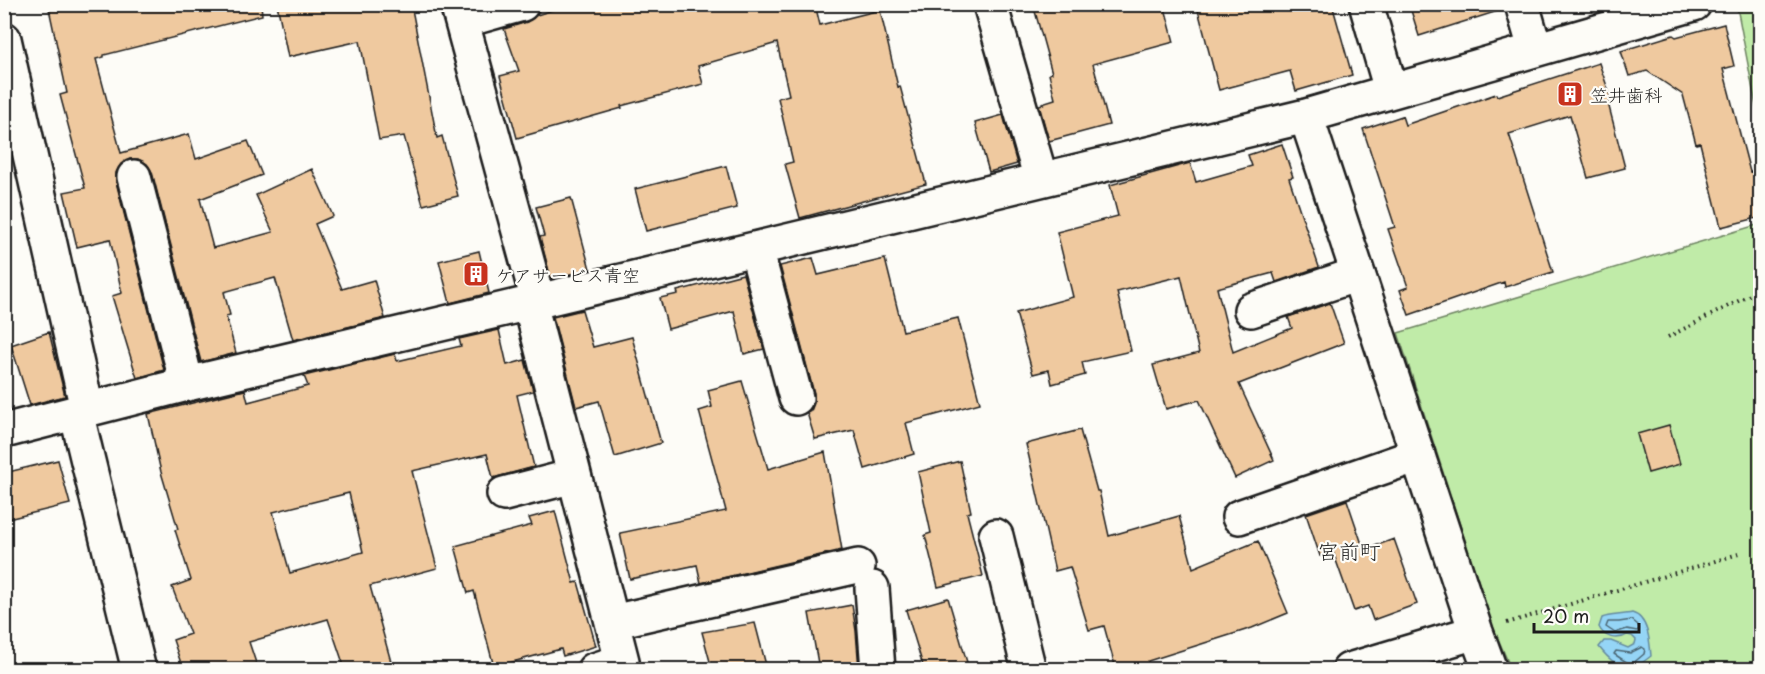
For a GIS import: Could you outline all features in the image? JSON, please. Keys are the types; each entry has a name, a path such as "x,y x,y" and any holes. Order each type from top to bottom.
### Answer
{"street":[{"path":"522,4 460,13 534,302 574,476 612,622 613,667"},
{"path":"990,4 1041,179"},
{"path":"1366,4 1391,90"},
{"path":"1522,4 1535,49"},
{"path":"4,431 187,384 1306,116 1694,4"},
{"path":"4,39 139,669"},
{"path":"1306,116 1490,669"},
{"path":"135,177 187,384"},
{"path":"756,249 796,398"},
{"path":"1251,310 1358,274"},
{"path":"1239,517 1418,455"},
{"path":"504,494 574,476"},
{"path":"996,536 1029,669"},
{"path":"612,622 865,577 878,669"},
{"path":"1349,669 1476,632"}],"path":[{"path":"1668,337 1761,290"},
{"path":"1476,632 1743,553"}],"green space":[{"path":"1745,4 1760,5 1760,127 1737,7"},
{"path":"1760,224 1760,669 1511,669 1493,627 1398,333"}],"water":[{"path":"1632,613 1642,619 1645,625 1651,656 1634,669 1614,662 1599,647 1604,641 1611,641 1628,648 1635,644 1636,640 1632,636 1611,637 1604,634 1599,627 1602,618"}],"building":[{"path":"48,4 261,4 262,15 104,55 96,59 121,153 189,134 196,159 248,141 262,175 200,199 213,248 273,232 256,195 312,169 333,216 315,224 342,289 374,280 385,318 293,340 275,278 224,292 230,315 226,316 236,353 201,362 152,172 147,164 138,159 130,159 121,164 116,173 116,182 164,370 137,378 112,296 122,293 110,239 77,247 64,192 85,188 60,95 67,93"},
{"path":"277,4 411,4 437,138 442,136 458,196 423,205 404,136 379,140 360,41 288,57"},
{"path":"570,4 815,4 820,25 880,10 898,87 900,86 926,184 800,218 785,164 793,162 778,98 789,95 777,43 698,66 703,84 517,138 500,76 519,71 504,29"},
{"path":"1033,4 1164,4 1174,42 1093,64 1109,125 1049,141 1039,105 1055,99 1049,74 1052,73"},
{"path":"1218,4 1332,4 1352,75 1296,91 1290,71 1219,90 1198,10"},
{"path":"1409,4 1497,4 1498,11 1419,36"},
{"path":"1724,24 1734,66 1723,69 1750,172 1753,171 1761,203 1761,217 1721,227 1700,143 1696,144 1683,95 1647,71 1629,76 1621,51 1673,35 1676,37"},
{"path":"1599,63 1612,101 1608,103 1625,168 1588,178 1570,115 1509,134 1553,272 1505,287 1504,282 1409,315 1400,290 1408,287 1388,229 1395,227 1363,129 1402,116 1405,125 1496,94 1497,96"},
{"path":"1003,115 1017,164 989,172 975,123"},
{"path":"1282,144 1293,177 1289,178 1319,267 1276,282 1273,273 1217,288 1233,352 1292,328 1288,317 1330,303 1344,343 1239,384 1274,460 1235,478 1199,400 1166,409 1153,365 1199,353 1181,276 1117,292 1131,351 1082,362 1085,375 1052,384 1049,370 1033,374 1016,313 1073,297 1057,232 1118,216 1110,185 1190,163 1196,182 1252,166 1248,155"},
{"path":"726,166 737,208 646,231 635,189"},
{"path":"571,198 590,269 551,279 540,237 544,236 536,207"},
{"name":"ケアサービス青空","path":"479,251 489,293 450,303 439,261"},
{"path":"813,258 818,275 885,259 903,331 958,318 980,403 906,423 914,454 865,469 854,430 815,439 807,413 811,411 814,403 814,393 780,266"},
{"path":"743,274 764,349 744,354 734,311 668,329 660,298 678,294 677,291"},
{"path":"582,310 593,347 632,337 661,443 615,457 599,401 576,407 553,317"},
{"path":"499,330 507,365 525,360 533,391 517,395 534,467 493,478 487,454 412,471 437,568 370,586 393,669 345,669 328,619 249,642 258,669 183,669 173,640 190,634 172,587 191,580 175,530 178,529 161,472 148,414 245,390 248,402 308,386 304,376 395,354 397,361 461,346 459,339","holes":["349,493 363,552 290,573 273,512"]},
{"path":"49,332 65,396 30,405 11,345"},
{"path":"742,381 768,469 825,452 842,550 701,583 697,565 630,579 620,533 726,511 699,411 712,407 708,390"},
{"path":"1669,425 1680,464 1648,473 1637,434"},
{"path":"1080,430 1097,491 1099,491 1109,536 1179,516 1193,568 1258,541 1288,613 1252,628 1148,661 1150,669 1116,669 1104,626 1089,630 1070,567 1055,571 1026,444"},
{"path":"58,460 70,504 4,520 4,473"},
{"path":"960,461 971,512 967,513 983,576 938,587 925,535 931,533 918,472"},
{"path":"1347,500 1364,550 1394,539 1417,604 1373,620 1368,606 1354,611 1333,552 1320,556 1306,514"},
{"path":"555,511 574,583 578,582 596,646 563,656 561,649 494,667 474,591 468,593 455,546 532,525 529,518"},
{"path":"948,598 969,669 924,669 906,610"},
{"path":"852,605 859,669 819,669 809,613"},
{"path":"755,623 767,669 712,669 702,632"}],"place":[{"name":"笠井歯科","path":"1570,94"},
{"name":"ケアサービス青空","path":"476,274"}],"district":[{"name":"宮前町","path":"1349,550"}]}
